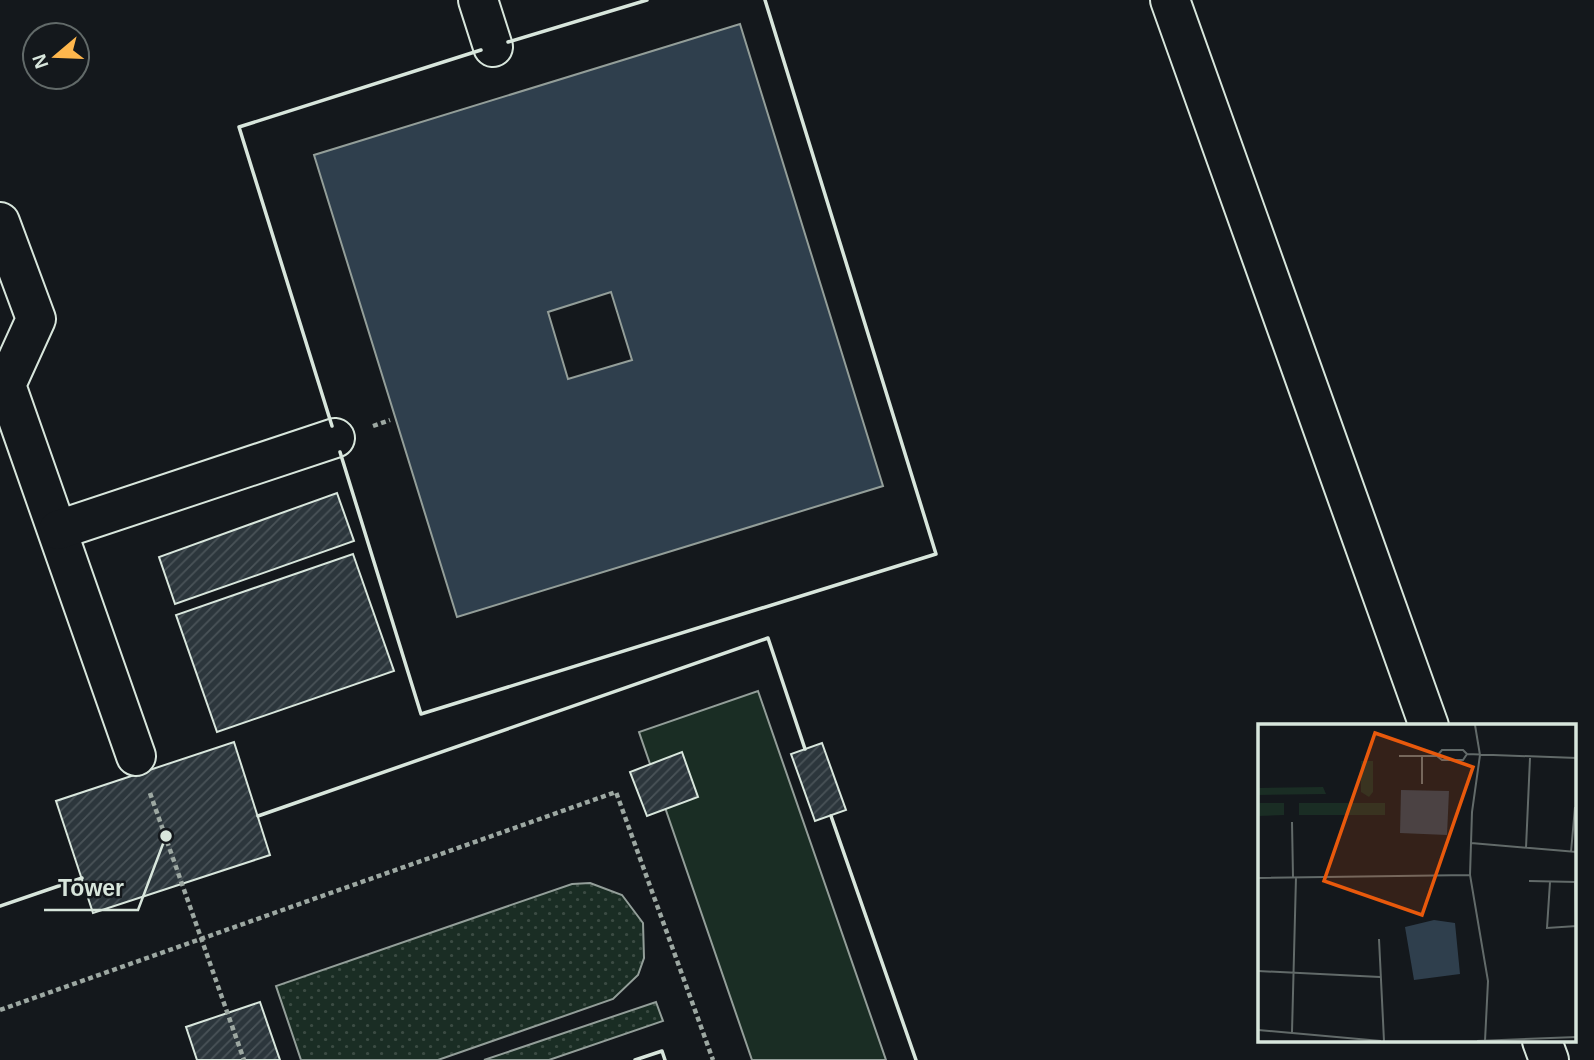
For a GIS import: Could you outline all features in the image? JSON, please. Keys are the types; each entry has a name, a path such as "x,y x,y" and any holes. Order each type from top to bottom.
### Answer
{"street":[{"path":"478,0 493,47"},
{"path":"1170,0 1428,724"},
{"path":"0,222 36,319 3,383 58,530 136,756"},
{"path":"58,530 335,438"},
{"path":"1542,1042 1549,1060"}],"path":[{"path":"136,756 244,1060"},
{"path":"0,1010 617,792 713,1060"}],"green space":[{"path":"758,691 886,1060 752,1060 639,732"},
{"path":"590,883 622,895 643,923 644,958 638,975 613,999 438,1060 301,1060 276,986 572,884"},
{"path":"656,1002 663,1021 549,1060 484,1060"}],"water":[{"path":"740,24 883,486 457,617 314,155","holes":["611,292 632,360 568,379 548,312"]}],"building":[{"path":"337,493 354,541 175,604 159,557"},
{"path":"353,554 394,671 217,732 176,615"},
{"path":"234,742 270,855 93,913 56,801"},
{"path":"822,743 846,810 815,821 791,754"},
{"path":"682,752 698,797 647,816 630,772"},
{"path":"260,1002 280,1060 197,1060 186,1027"}],"wall":[{"path":"508,42 647,0"},
{"path":"340,452 421,714 936,554 765,0"},
{"path":"332,426 239,127 481,50"},
{"path":"258,816 768,638 805,749"},
{"path":"831,816 916,1060"},
{"path":"0,906 82,878"},
{"path":"635,1060 662,1051 665,1060"}],"place":[{"name":"Tower","path":"166,836"}]}
